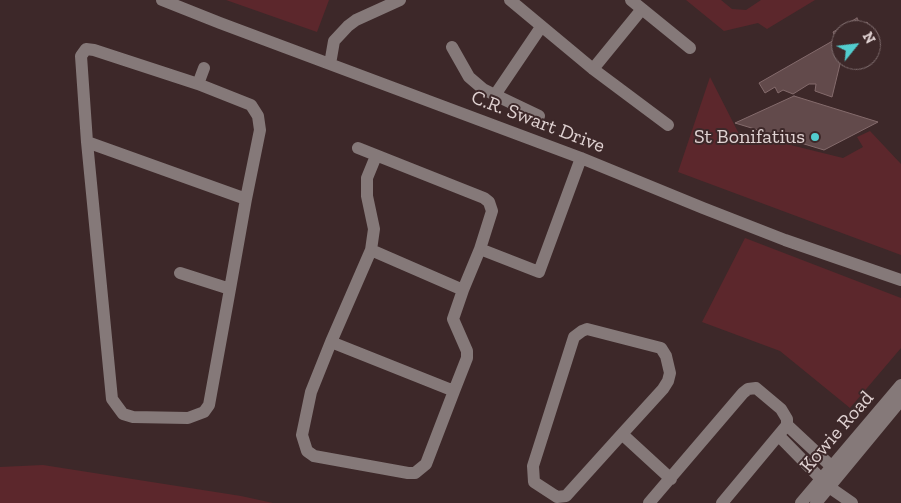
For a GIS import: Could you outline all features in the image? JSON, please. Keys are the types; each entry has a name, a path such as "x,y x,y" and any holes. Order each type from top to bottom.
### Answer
{"street":[{"name":"C.R. Swart Drive","path":"162,0 581,158 784,240 901,280"},
{"path":"330,64 334,41 348,26 356,20 400,0"},
{"path":"510,0 593,69 668,125"},
{"path":"632,0 690,48"},
{"path":"593,69 642,9"},
{"path":"495,95 541,27"},
{"path":"452,47 469,77 476,84 539,116"},
{"path":"86,49 198,84 251,105 258,116 260,130 209,405 204,412 188,418 134,416 123,414 112,399 87,142 81,56 86,49"},
{"path":"198,84 204,68"},
{"path":"87,142 246,199"},
{"path":"358,148 484,198 489,202 492,211 480,249 453,319 467,351 467,358 426,464 415,472 408,473 314,456 307,451 302,435 311,392 371,250 374,229 367,196 367,178 376,156"},
{"path":"480,249 539,272 581,158"},
{"path":"371,250 463,290"},
{"path":"180,273 230,289"},
{"path":"587,329 660,348 666,356 670,373 668,381 622,434 566,496 557,497 534,482 533,466 574,337 587,329"},
{"path":"331,342 454,391"},
{"name":"Kowie Road","path":"835,472 901,385"},
{"path":"649,503 748,389 756,388 761,390 781,410 787,419 787,425 780,436 722,503"},
{"name":"Kowie Road","path":"801,503 825,483 901,400"},
{"path":"787,425 835,472 848,500"},
{"path":"622,434 671,479"},
{"path":"780,436 825,483 848,500"},
{"name":"Kowie Road","path":"816,503 825,483"}],"shaded area":[{"path":"226,0 329,0 317,32"},
{"path":"686,0 721,0 732,9 746,10 761,0 815,0 767,29 758,23 724,31"},
{"path":"710,77 738,132 843,158 863,147 857,137 870,131 901,164 901,255 678,172"},
{"path":"745,238 901,298 901,348 850,408 780,351 702,322"},
{"path":"43,465 241,496 273,503 0,503 0,467"}],"building":[{"path":"831,42 831,70 839,70 832,97 815,91 816,84 809,84 793,94 783,90 778,93 775,87 765,93 759,83"},
{"name":"St Bonifatius","path":"794,96 878,122 824,150 735,123"}],"place":[{"name":"St Bonifatius","path":"815,137"}]}
